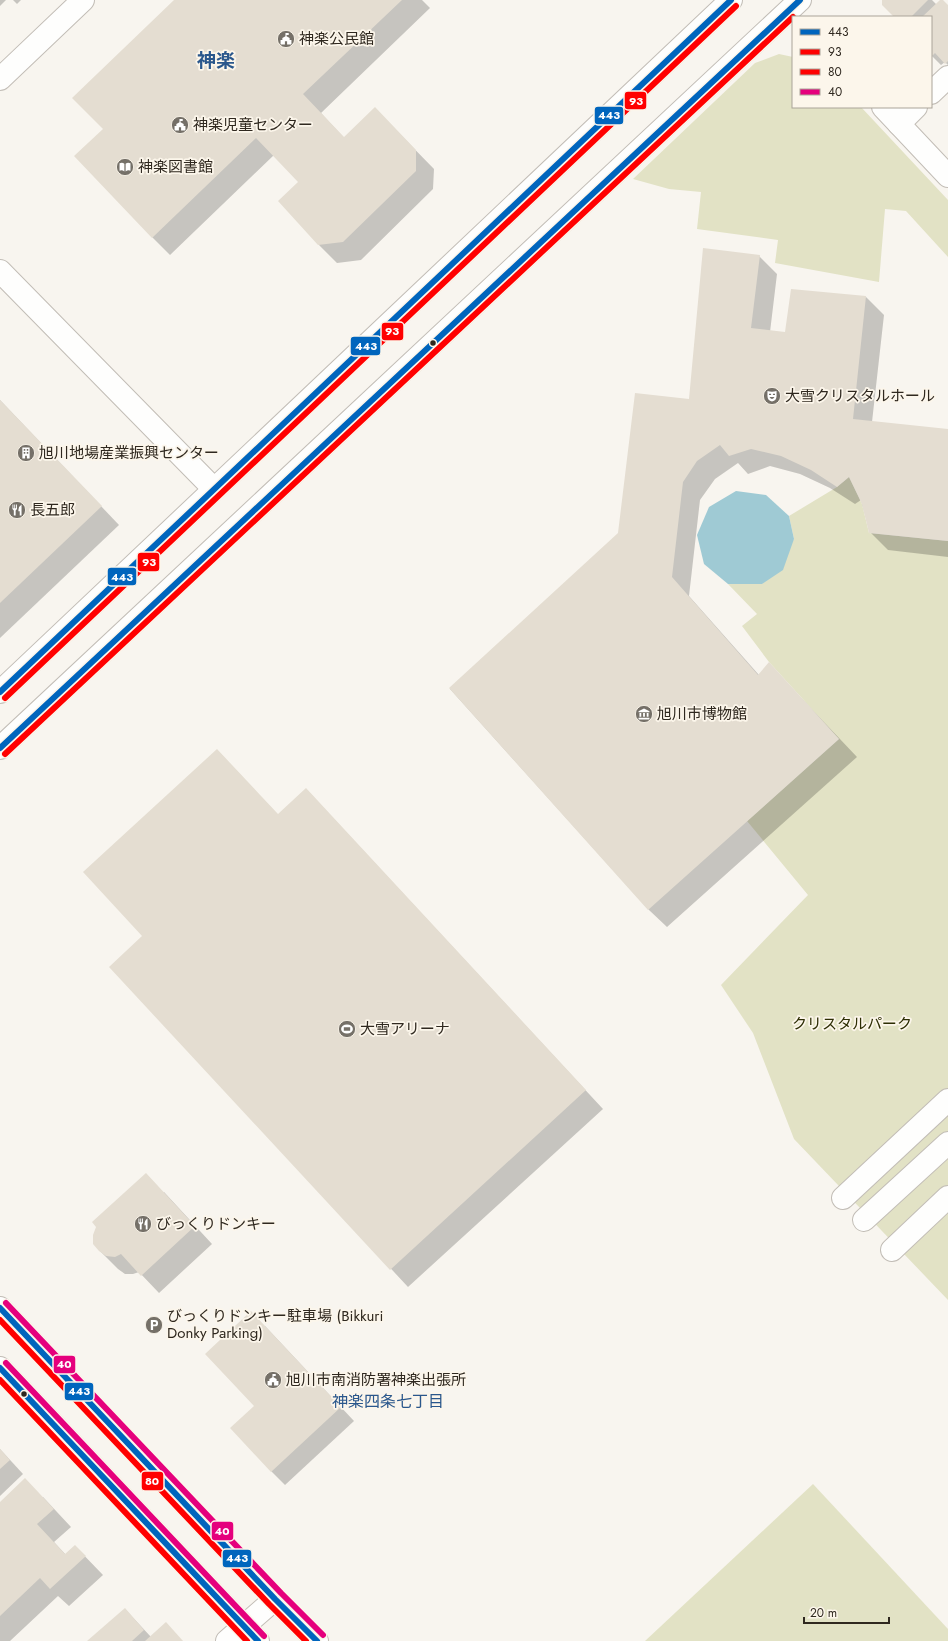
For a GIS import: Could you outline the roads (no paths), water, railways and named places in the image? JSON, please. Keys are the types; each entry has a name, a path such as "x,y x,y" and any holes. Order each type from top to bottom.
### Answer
{"main road":[{"path":"0,79 84,0"},
{"path":"0,692 731,0"},
{"path":"0,748 791,5"},
{"path":"932,92 948,77"},
{"path":"884,108 948,176"},
{"path":"899,124 915,108"},
{"path":"0,272 214,489"},
{"path":"843,1198 948,1100"},
{"path":"864,1220 948,1143"},
{"path":"892,1250 948,1197"},
{"path":"0,1308 275,1599 317,1641"},
{"path":"0,1368 251,1634"},
{"path":"227,1641 251,1634 275,1599"}],"water":[{"path":"736,491 766,495 789,516 794,539 783,570 762,584 728,584 704,564 697,535 709,507"}],"place":[{"name":"神楽公民館","path":"286,39"},
{"name":"神楽児童センター","path":"180,125"},
{"name":"神楽図書館","path":"125,167"},
{"name":"大雪クリスタルホール","path":"772,396"},
{"name":"旭川地場産業振興センター","path":"26,453"},
{"name":"長五郎","path":"17,510"},
{"name":"旭川市博物館","path":"644,714"},
{"name":"大雪アリーナ","path":"347,1029"},
{"name":"びっくりドンキー","path":"143,1224"},
{"name":"びっくりドンキー駐車場 (Bikkuri Donky Parking)","path":"154,1325"},
{"name":"旭川市南消防署神楽出張所","path":"273,1380"}],"district":[{"name":"神楽","path":"216,60"},
{"name":"神楽四条七丁目","path":"388,1401"}],"park label":[{"name":"クリスタルパーク","path":"852,1024"}]}
